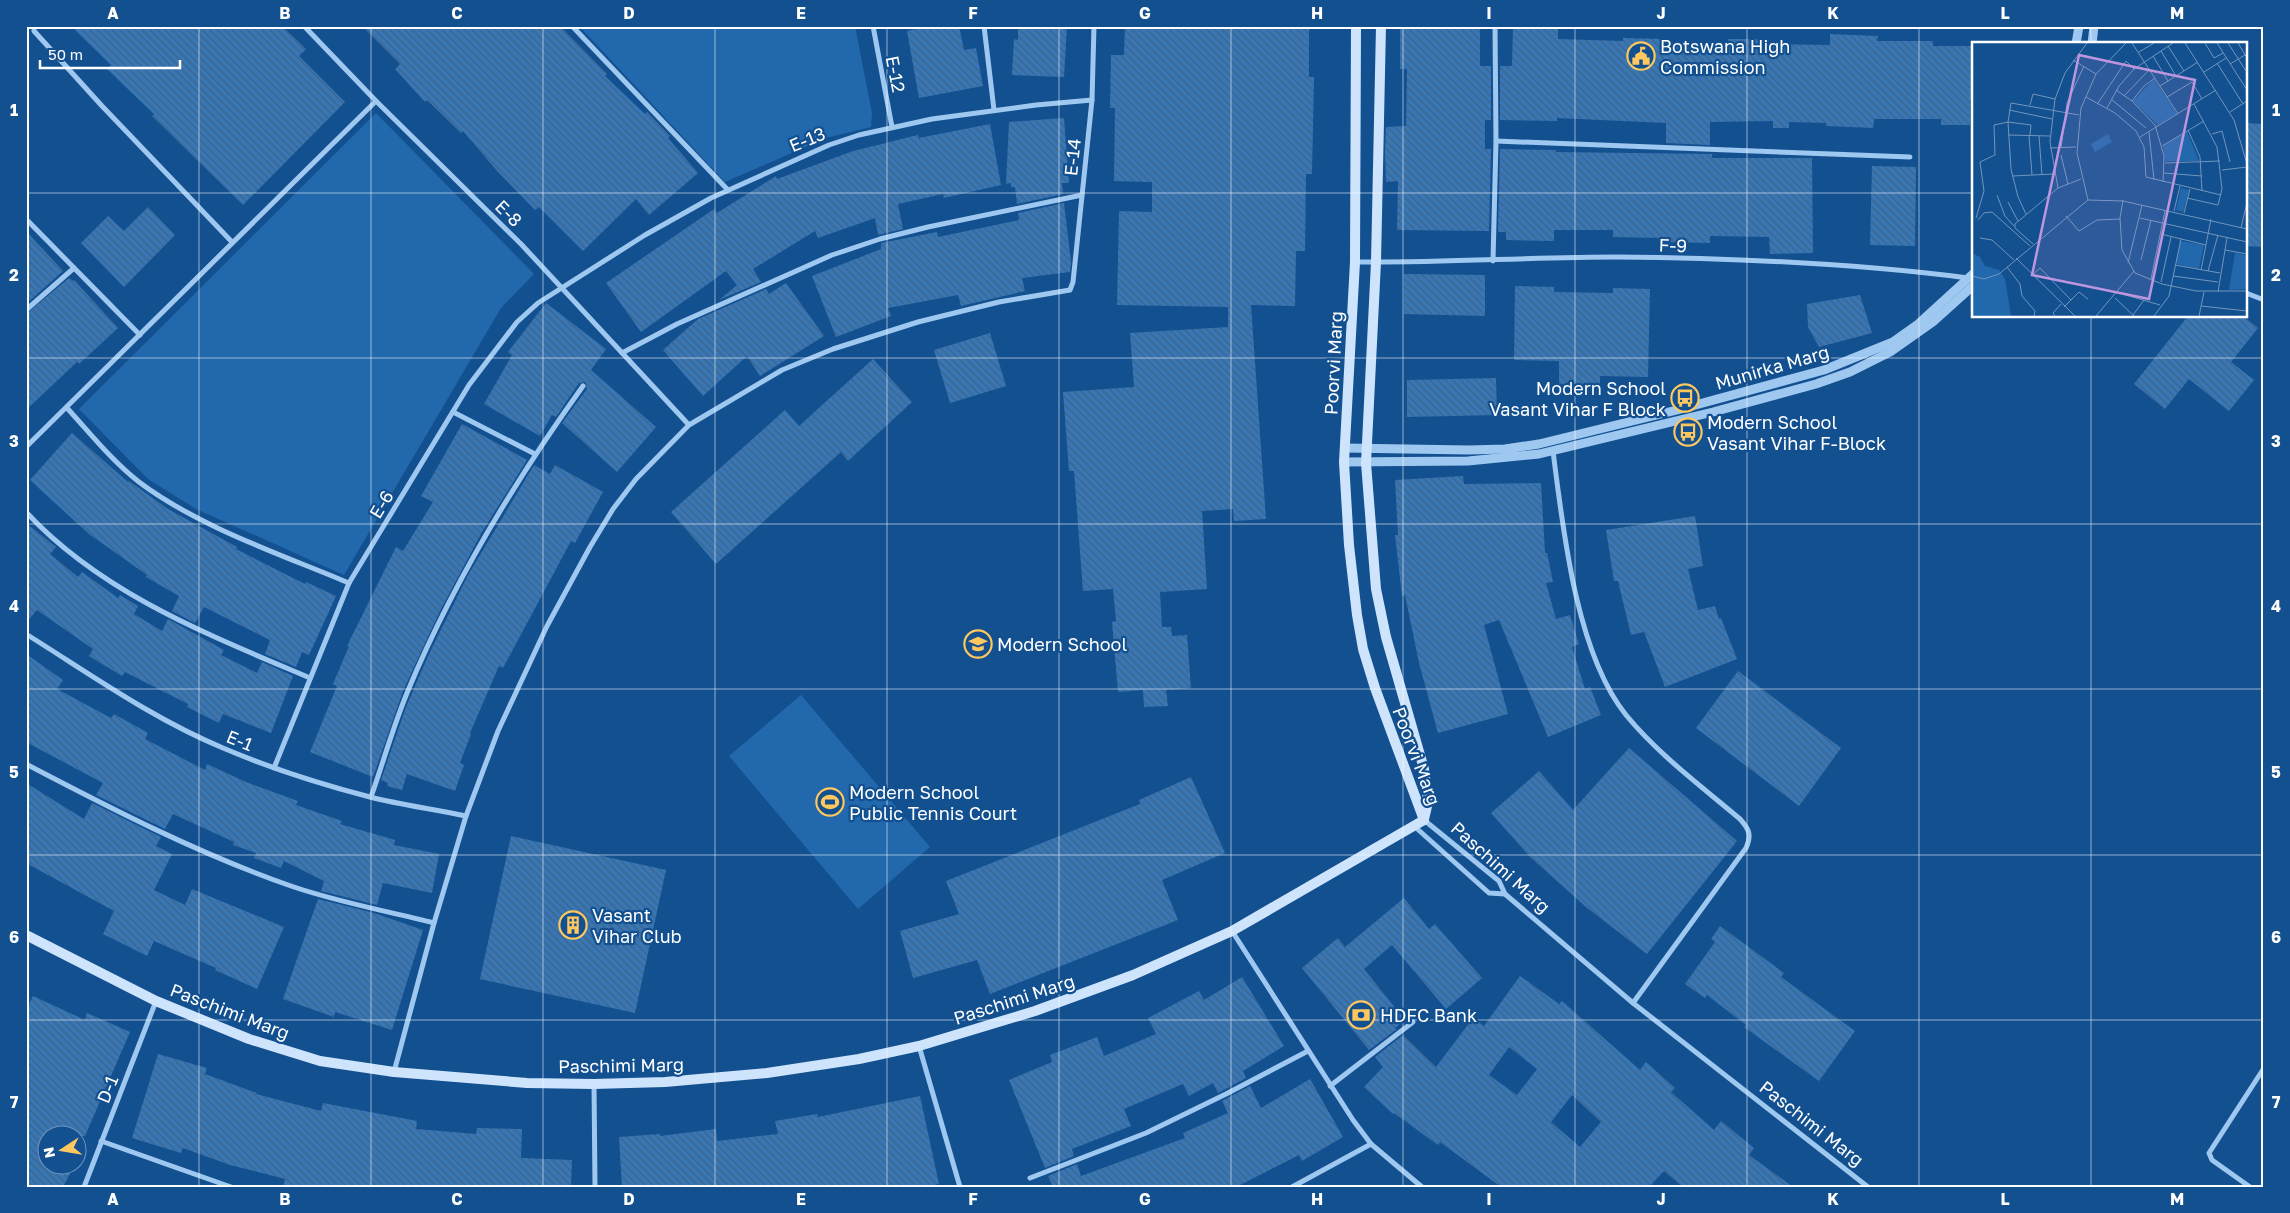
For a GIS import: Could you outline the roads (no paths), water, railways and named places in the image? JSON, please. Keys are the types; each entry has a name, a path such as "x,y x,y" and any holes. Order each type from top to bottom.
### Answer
{"main road":[{"name":"Poorvi Marg","path":"1356,26 1354,262 1344,462 1350,553 1363,648 1375,688 1424,820"},
{"name":"Poorvi Marg","path":"1381,26 1376,262 1366,463 1376,590 1386,637 1424,769 1428,802 1424,820"},
{"name":"Paschimi Marg","path":"26,936 156,1001 249,1039 320,1061 394,1072 527,1082 594,1084 665,1082 767,1073 859,1059 919,1046 1035,1011 1133,975 1232,931 1424,820"}],"street":[{"path":"34,26 34,31 102,106 232,242"},
{"name":"E-8","path":"304,26 376,101 521,244 689,425"},
{"path":"572,26 727,189"},
{"name":"E-12","path":"873,26 892,127"},
{"path":"984,26 994,110"},
{"name":"E-14","path":"689,425 782,370 833,350 918,322 999,302 1070,290 1073,282 1092,100 1094,26"},
{"path":"1493,261 1496,141 1495,26"},
{"path":"2076,42 2079,26"},
{"path":"2092,42 2094,26"},
{"name":"E-13","path":"561,287 645,235 727,189 859,134 994,110 1092,100"},
{"path":"26,447 376,101"},
{"path":"1496,141 1910,157"},
{"path":"622,353 677,324 832,255 880,239 928,227 1082,195"},
{"path":"26,218 140,335"},
{"name":"F-9","path":"1354,262 1493,261 1615,257 1800,263 1904,269 1972,279"},
{"path":"26,310 74,268"},
{"name":"Munirka Marg","path":"1345,448 1505,449 1588,434 1824,370 1893,342 1917,325 1972,279"},
{"name":"Munirka Marg","path":"1344,462 1468,461 1552,451 1713,412 1816,384 1850,372 1890,352 1916,335 1972,279"},
{"name":"E-6","path":"274,768 349,584 453,412 493,352 517,322 538,303 561,287"},
{"path":"2248,294 2264,300"},
{"path":"371,797 406,694 444,611 488,531 535,454 583,386"},
{"path":"67,408 138,481 166,501 194,517 349,584"},
{"path":"453,412 535,454"},
{"path":"394,1072 434,923 466,816 498,731 523,675 590,546 613,508 636,479 689,425"},
{"path":"1552,451 1565,542 1577,600 1603,678 1625,714 1656,747 1740,819 1748,828 1750,835 1746,848 1633,1003"},
{"path":"26,512 80,559 123,589 181,622 310,678"},
{"name":"E-1","path":"26,634 124,696 221,747 274,768 371,797 466,816"},
{"path":"26,764 136,820 240,867 313,892 434,923"},
{"name":"Paschimi Marg","path":"1424,820 1499,881 1505,894 1633,1003 1868,1187"},
{"path":"1414,826 1489,892 1505,894"},
{"path":"1232,931 1330,1086 1371,1144 1422,1187"},
{"name":"D-1","path":"84,1187 156,1001"},
{"path":"1330,1086 1413,1022"},
{"path":"919,1046 960,1187"},
{"path":"1030,1178 1146,1132 1226,1094 1308,1051"},
{"path":"2250,1187 2212,1160 2209,1153 2264,1068"},
{"path":"594,1084 595,1187"},
{"path":"101,1140 231,1187"},
{"path":"1292,1187 1371,1144"}],"place":[{"name":"Botswana High Commission","path":"1641,56"},
{"name":"Modern School Vasant Vihar F Block","path":"1685,398"},
{"name":"Modern School Vasant Vihar F-Block","path":"1688,432"},
{"name":"Modern School","path":"978,644"},
{"name":"Modern School Public Tennis Court","path":"830,802"},
{"name":"Vasant Vihar Club","path":"573,925"},
{"name":"HDFC Bank","path":"1361,1015"}]}
